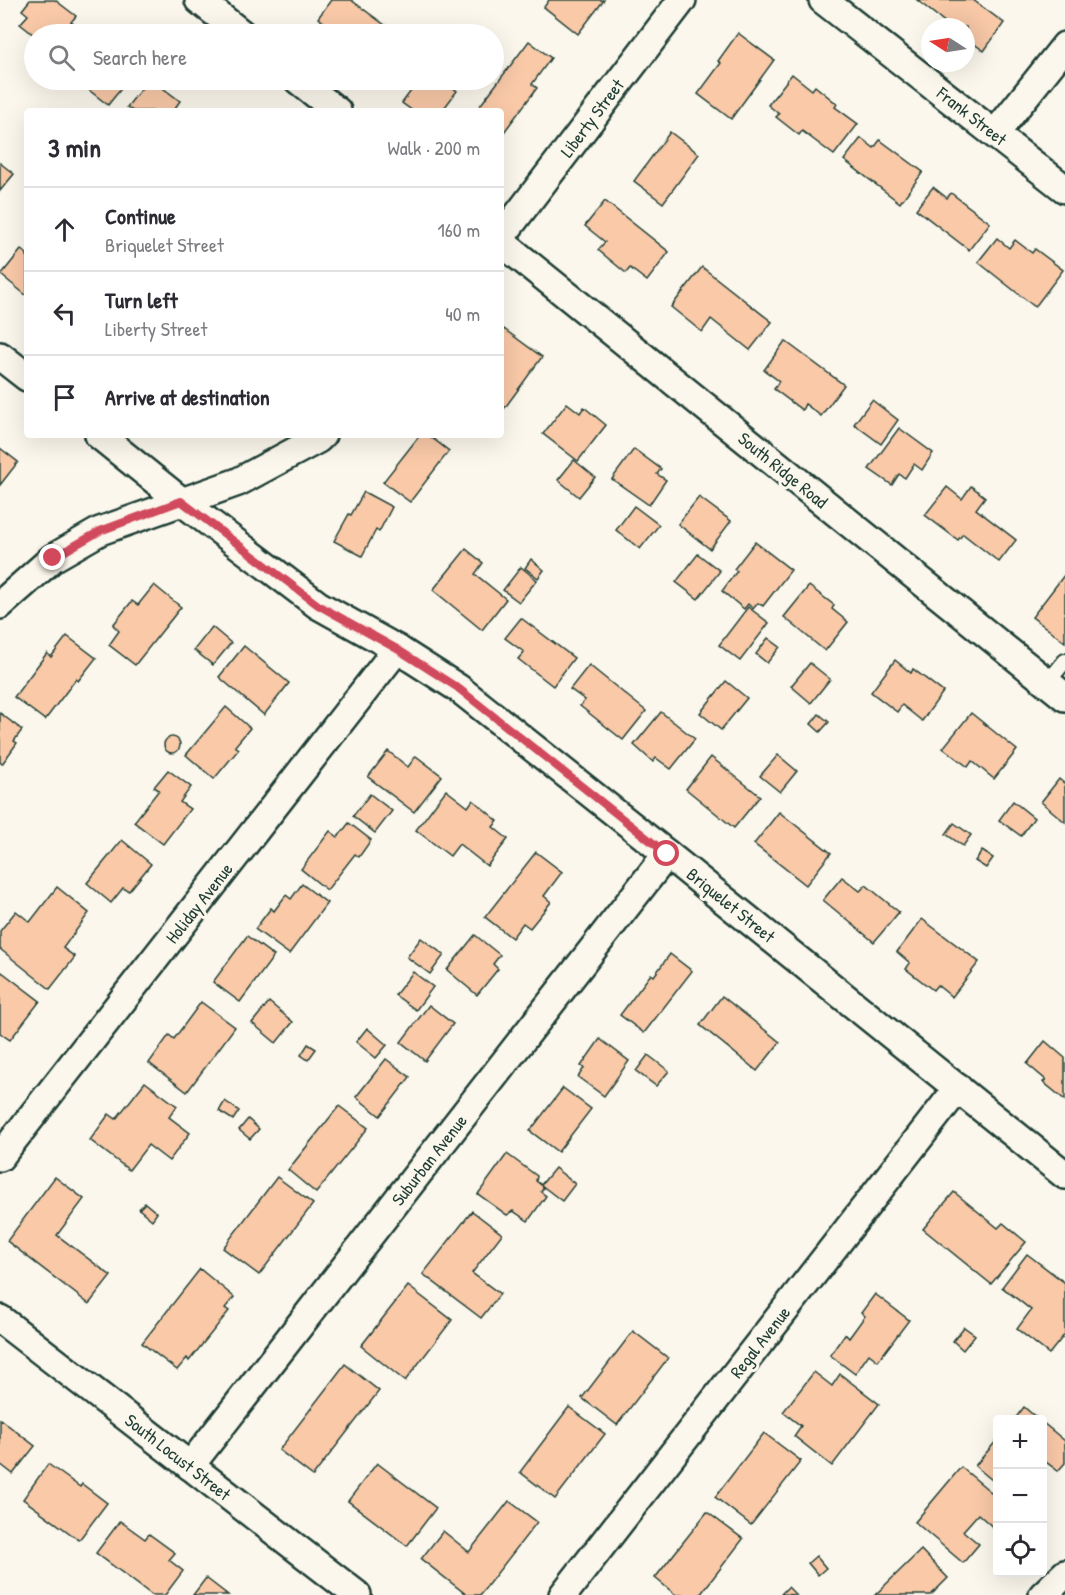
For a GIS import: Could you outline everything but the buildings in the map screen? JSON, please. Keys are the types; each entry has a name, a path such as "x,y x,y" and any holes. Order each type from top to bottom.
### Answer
{"street":[{"path":"199,0 229,24"},
{"name":"Liberty Street","path":"504,233 682,0"},
{"name":"Frank Street","path":"823,0 1065,189"},
{"path":"995,134 1065,46"},
{"path":"311,90 334,108"},
{"name":"South Ridge Road","path":"504,244 1056,690"},
{"path":"0,356 24,375"},
{"name":"Briquelet Street","path":"103,438 181,501 318,605 397,649 458,688 1065,1174"},
{"path":"0,605 53,558 100,531 238,482 319,438"},
{"name":"Holiday Avenue","path":"0,1157 397,649"},
{"name":"Suburban Avenue","path":"190,1466 667,854"},
{"name":"Regal Avenue","path":"563,1595 958,1088"},
{"name":"South Locust Street","path":"0,1319 357,1595"}],"lane":[{"path":"1056,690 1065,661"}],"route":[{"path":"53,558 100,531 181,501 318,605 397,649 458,688 667,854"}]}
